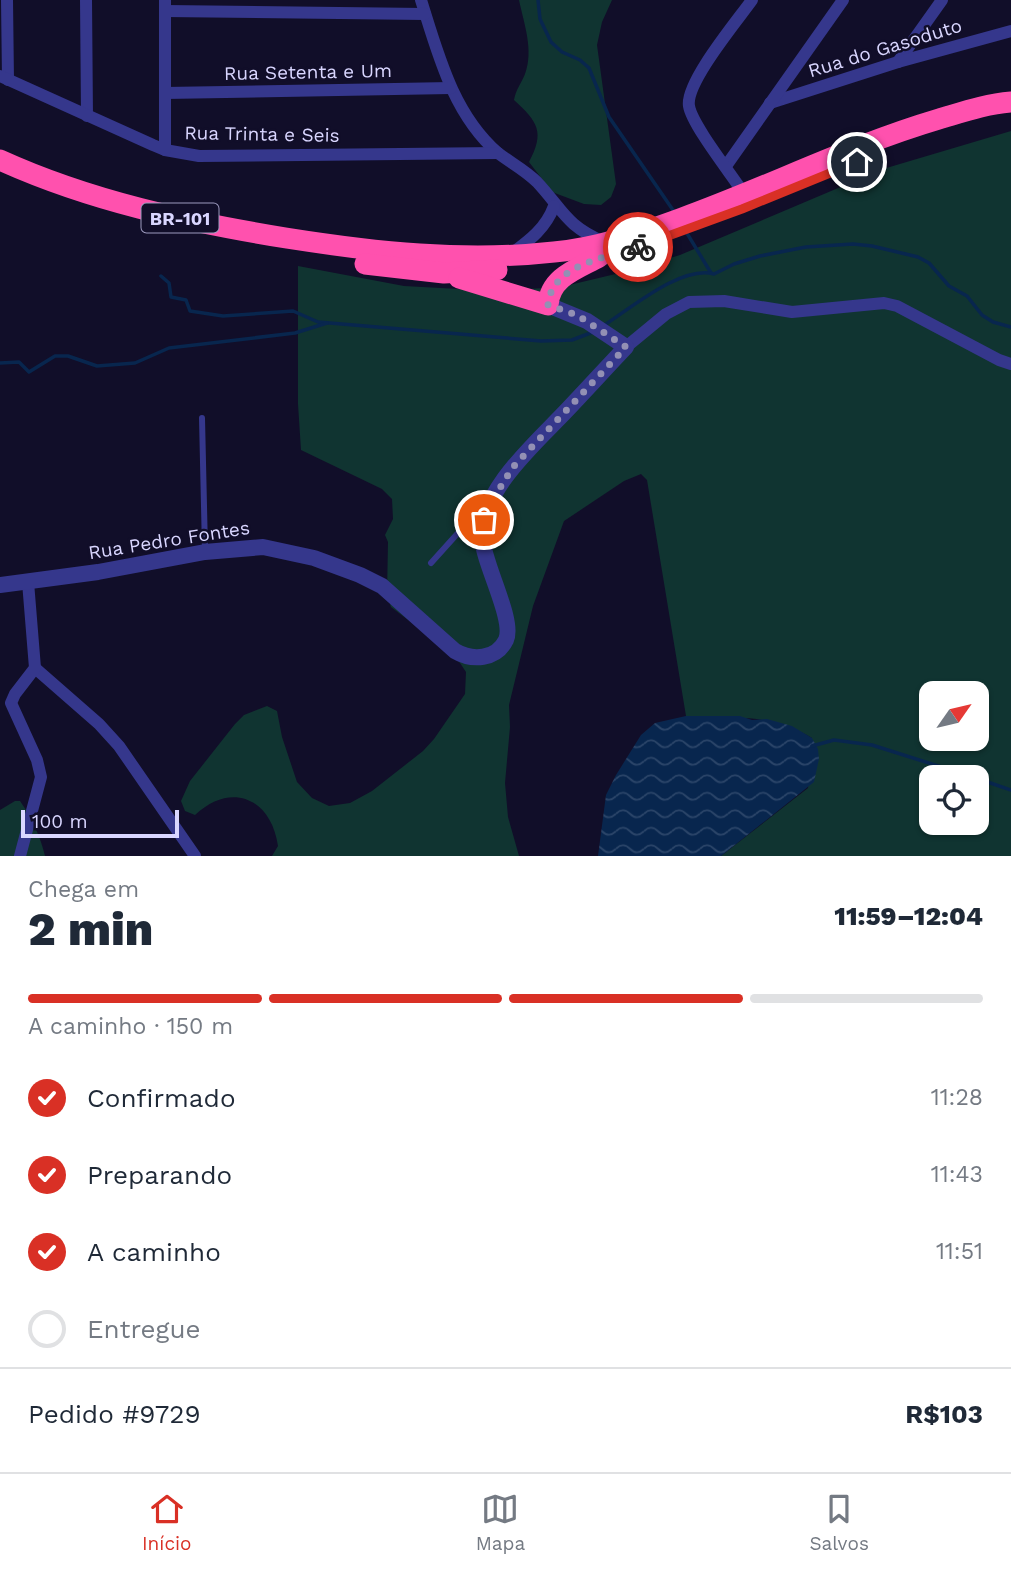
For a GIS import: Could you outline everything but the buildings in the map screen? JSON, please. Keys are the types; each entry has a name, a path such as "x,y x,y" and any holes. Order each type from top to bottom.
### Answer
{"highway":[{"path":"982,107 1011,93"},
{"name":"BR-101","path":"0,160 74,190 148,211 251,232 366,250 468,257 508,256 603,250 906,128 982,107 1011,102"},
{"name":"BR-101","path":"0,176 68,201 242,243 412,270 444,273 510,270 670,236 927,134 1011,114"},
{"path":"444,273 548,305 549,294 559,279 603,250"}],"street":[{"path":"4,78 7,0"},
{"path":"86,0 87,116"},
{"path":"421,0 451,88 461,108 498,153 534,179 575,227 603,250"},
{"path":"744,194 691,114 689,95 696,79 752,0"},
{"path":"726,166 843,0"},
{"path":"898,62 942,0"},
{"path":"165,150 165,6 425,14"},
{"name":"Rua do Gasoduto","path":"770,103 898,62 1011,31"},
{"name":"Rua Trinta e Seis","path":"4,78 165,150 212,156 498,153"},
{"name":"Rua Setenta e Um","path":"166,93 451,88"},
{"path":"508,256 539,231 549,220 555,206"},
{"name":"Rua Pedro Fontes","path":"0,585 98,572 205,552 263,547 314,558 382,586 455,651 464,656 482,658 503,645 508,631 482,535 488,507 513,467 626,347 666,314 689,302 724,301 792,312 884,303 897,306 1011,364"},
{"path":"548,305 577,315 626,347"},
{"path":"20,856 41,784 37,760 11,703 35,668 28,582"},
{"path":"35,668 99,724 119,747 194,856"}],"lane":[{"path":"202,418 205,552"},
{"path":"431,563 477,513 488,507"}],"green space":[{"path":"519,0 612,0 602,22 597,45 616,184 611,197 601,205 584,204 552,192 529,162 537,143 537,128 534,121 514,100 529,56"},
{"path":"1011,131 1011,856 721,856 808,788 812,738 770,721 686,716 647,480 641,474 624,481 564,521 533,606 509,705 510,727 505,783 508,817 519,856 272,856 278,846 274,829 258,806 247,800 235,797 222,799 195,815 185,811 181,801 190,781 244,715 267,706 277,711 282,737 297,782 312,798 329,806 350,803 372,791 423,751 465,694 466,672 460,663 391,607 387,594 388,542 385,535 393,519 392,499 382,489 301,450 298,404 298,266 404,286 495,291 561,287 680,255 883,169"},
{"path":"20,801 28,814 45,856 0,856 0,810"}],"water":[{"path":"686,716 740,716 752,720 767,719 792,726 812,738 818,749 819,759 814,782 721,856 598,856 606,795 641,735 655,723"}],"waterway":[{"path":"538,0 540,19 551,42 589,68 609,117 675,213"},
{"path":"682,225 711,273"},
{"path":"603,326 656,290 687,276 714,274 760,256 806,247 853,244 918,257 929,263 949,286 967,296 982,315 993,322 1011,327"},
{"path":"161,276 169,283 171,297 186,300 190,311 223,316 293,311 318,322 541,341 572,340 593,332"},
{"path":"0,363 19,362 29,372 55,356 68,356 97,366 135,363 169,348 295,333 327,323"},
{"path":"812,746 834,740 872,745 935,765"},
{"path":"989,782 1011,790"}],"way so far":[{"path":"484,520 488,507 513,467 626,347 577,315 548,305 549,294 554,285 559,279 599,257 638,247"}],"route":[{"path":"638,247 742,209 857,162"}]}
